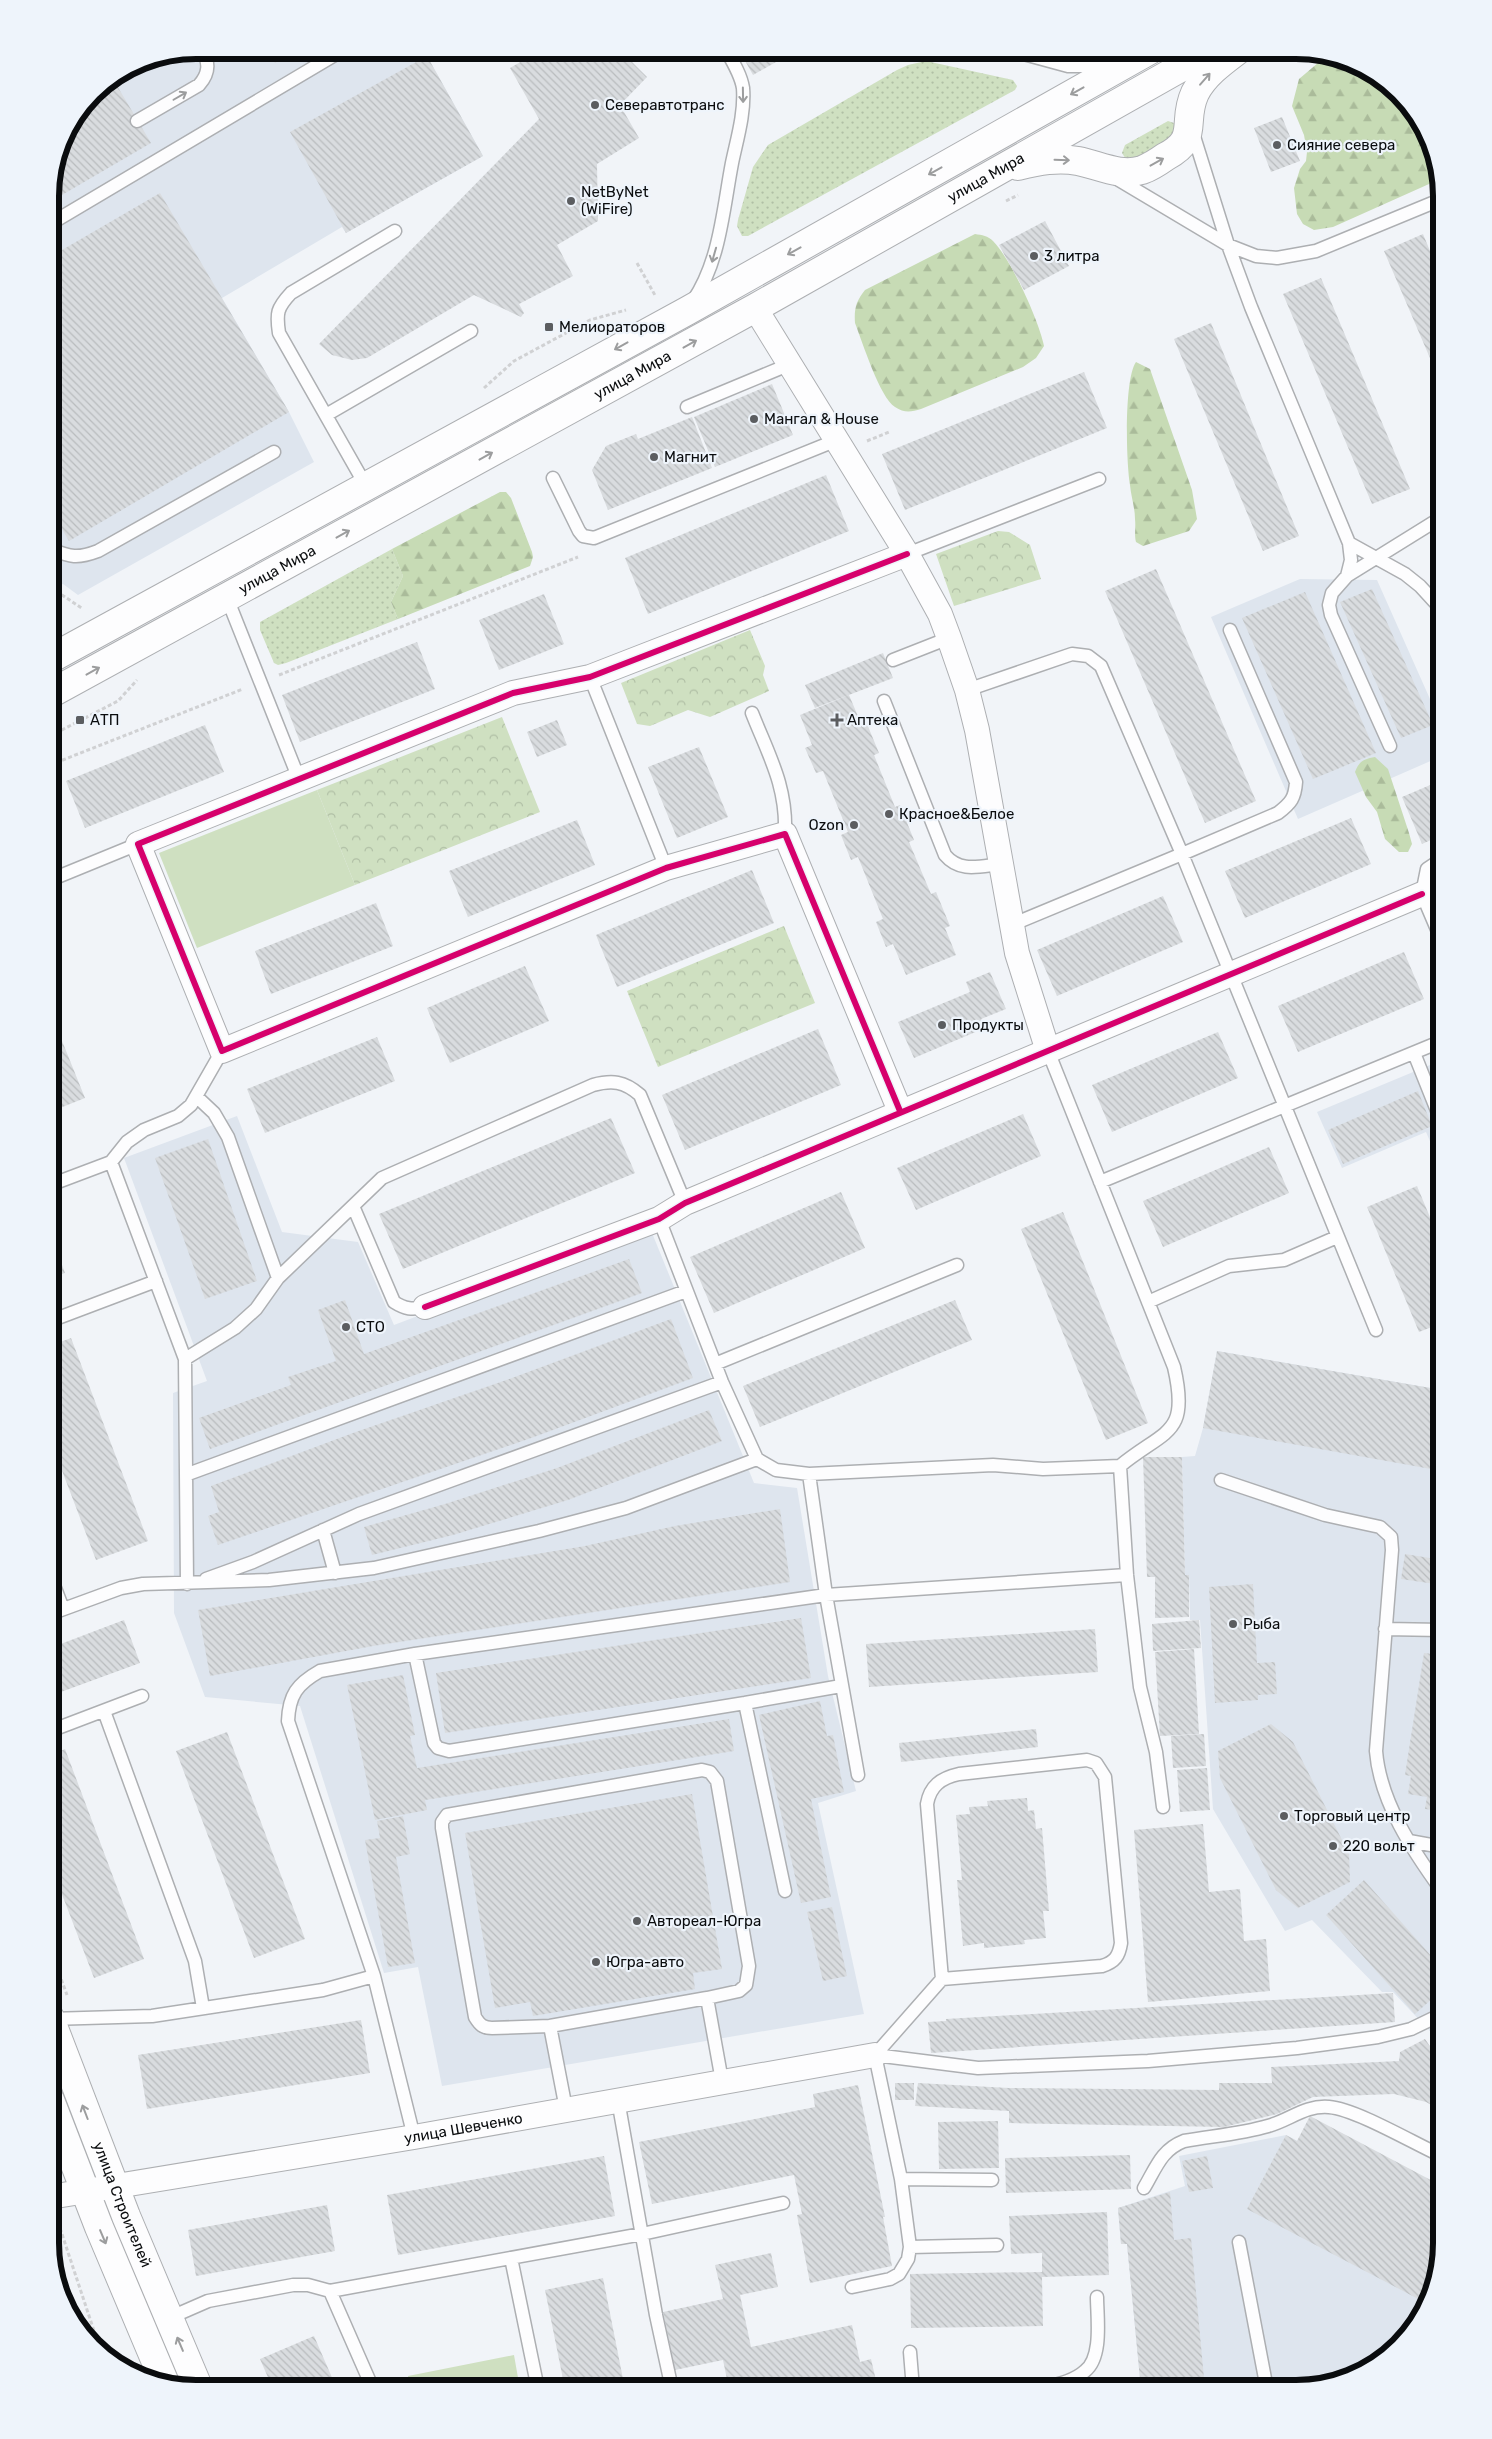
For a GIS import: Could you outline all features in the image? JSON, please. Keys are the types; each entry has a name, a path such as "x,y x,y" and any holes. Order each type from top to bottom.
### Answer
{"main road":[{"name":"улица Мира","path":"59,654 687,311 1134,59"},
{"name":"улица Мира","path":"59,689 755,308 1196,59"},
{"path":"997,170 1048,160 1079,161 1118,171 1142,170 1179,150 1184,145 1188,135 1188,119 1192,101 1200,84 1227,59"},
{"path":"1124,65 1147,63 1157,66 1166,76 1188,119"},
{"path":"740,281 755,308"},
{"name":"улица Строителей","path":"59,2043 114,2187 195,2380"},
{"name":"улица Строителей","path":"59,2123 162,2376"}],"street":[{"path":"755,308 788,365 841,445 907,554 940,614 950,638 968,690 977,730 1011,925 1025,982 1048,1052"},
{"path":"900,1111 785,834 666,868 222,1052 138,844 513,694 590,677 907,554"},
{"path":"425,1307 659,1219 684,1203 900,1111 1231,976 1422,894"},
{"name":"улица Шевченко","path":"59,2195 414,2137 875,2055"}],"lane":[{"path":"137,120 200,85 207,77 208,68 205,59"},
{"path":"59,219 328,59"},
{"path":"687,311 707,276 716,252 742,114 742,86 737,69 731,59"},
{"path":"1042,59 1068,66 1124,65"},
{"path":"1064,59 1068,66"},
{"path":"1188,119 1228,245 1251,307 1349,543 1351,560 1347,576"},
{"path":"1093,165 1228,245 1256,256 1277,258 1296,256 1343,241 1433,203"},
{"path":"366,486 279,333 276,318 279,306 291,293 395,231"},
{"path":"326,415 471,331"},
{"path":"687,407 788,365"},
{"path":"552,478 579,531 583,536 594,538 841,445"},
{"path":"59,553 73,558 84,557 98,551 274,452"},
{"path":"907,554 1099,480"},
{"path":"1390,746 1328,605 1332,593 1347,576 1374,557 1433,521"},
{"path":"1349,543 1405,574 1433,600"},
{"path":"227,598 299,779"},
{"path":"1011,925 1278,813 1289,805 1295,797 1296,782 1230,630"},
{"path":"893,660 950,638"},
{"path":"968,690 1072,654 1088,656 1101,666 1182,854 1376,1330"},
{"path":"590,677 666,868"},
{"path":"884,702 945,855 956,866 1001,864"},
{"path":"752,713 782,790 786,809 785,834"},
{"path":"59,876 138,844"},
{"path":"1433,865 1427,869 1422,894 1433,920"},
{"path":"1100,1182 1284,1108 1433,1045"},
{"path":"59,1181 111,1162 127,1142 144,1130 178,1116 196,1097 222,1052"},
{"path":"659,1219 722,1382 757,1459 776,1470 809,1474 993,1466 1043,1469 1120,1466 1137,1451 1170,1431 1178,1414 1180,1391 1174,1367 1048,1052"},
{"path":"1414,1053 1433,1100"},
{"path":"185,1359 235,1328 256,1309 278,1278 382,1178 593,1085 611,1081 629,1085 640,1095 684,1203"},
{"path":"196,1097 214,1113 228,1137 278,1278"},
{"path":"111,1162 185,1359 188,1474 187,1584"},
{"path":"353,1206 394,1302 412,1310 425,1307"},
{"path":"1148,1302 1228,1266 1284,1260 1337,1237"},
{"path":"715,1364 956,1265"},
{"path":"59,1318 156,1281"},
{"path":"188,1474 686,1291"},
{"path":"187,1584 253,1562 359,1514 722,1382"},
{"path":"59,1611 121,1588 143,1584 269,1580 374,1568 520,1536 626,1508 757,1459"},
{"path":"1120,1466 1127,1575 1140,1688 1156,1752 1162,1808"},
{"path":"809,1474 826,1595 858,1775"},
{"path":"1220,1480 1325,1515 1380,1527 1391,1537 1377,1764 1390,1805 1409,1841 1433,1877"},
{"path":"323,1530 335,1573"},
{"path":"414,2137 374,1976 288,1721 288,1704 296,1689 307,1678 320,1672 415,1654 826,1595 1127,1575"},
{"path":"59,1599 63,1609"},
{"path":"1385,1629 1433,1630"},
{"path":"415,1654 431,1736 438,1748 449,1750 745,1704 841,1686"},
{"path":"59,1728 142,1696"},
{"path":"745,1704 785,1891"},
{"path":"104,1712 195,1961 203,2008"},
{"path":"875,2055 942,1979 1102,1966 1111,1963 1119,1954 1121,1943 1105,1777 1096,1763 1087,1760 959,1774 945,1777 929,1793 927,1804 942,1979"},
{"path":"702,1770 710,1772 716,1781 749,1966 746,1985 739,1991 707,1998 550,2026 484,2028 475,2017 442,1822 447,1816 702,1770"},
{"path":"1409,1841 1433,1845"},
{"path":"59,2019 124,2018 203,2008 323,1990 374,1976"},
{"path":"707,1998 722,2081"},
{"path":"875,2055 978,2068 1148,2061 1298,2048 1411,2030 1433,2019"},
{"path":"550,2026 566,2110"},
{"path":"852,2287 890,2279 898,2274 908,2259 910,2247 901,2179 875,2055"},
{"path":"618,2100 670,2380"},
{"path":"1144,2188 1166,2151 1174,2145 1184,2141 1268,2126 1307,2109 1319,2107 1332,2107 1349,2112 1433,2152"},
{"path":"901,2179 992,2180"},
{"path":"169,2318 208,2301 293,2285 308,2285 330,2290 642,2234 783,2203"},
{"path":"1239,2242 1265,2380"},
{"path":"910,2247 997,2245"},
{"path":"511,2258 536,2380"},
{"path":"330,2290 369,2380"},
{"path":"1069,2380 1087,2370 1094,2356 1098,2340 1097,2297"},
{"path":"910,2352 912,2380"}],"path":[{"path":"841,445 889,432"},
{"path":"59,761 583,555"},
{"path":"59,2221 96,2336"}],"shaded area":[{"path":"187,59 429,59 483,156 346,233 342,227 222,298 289,412 314,462 78,595 63,584 59,586 59,187 63,161 77,127 99,99 120,82 144,69 169,61"},
{"path":"1300,579 1377,580 1433,706 1433,760 1298,819 1211,617"},
{"path":"1433,1064 1433,1148 1426,1132 1342,1168 1317,1112"},
{"path":"237,1116 282,1232 358,1242 394,1325 650,1228 754,1483 797,1488 828,1676 856,1791 818,1803 864,2014 442,2086 418,1967 384,1973 300,1706 205,1697 174,1613 173,1393 207,1381 124,1158"},
{"path":"1217,1351 1433,1388 1433,2034 1393,1992 1382,1992 1312,1920 1285,1931 1213,1809 1200,1620 1190,1620 1189,1575 1185,1575 1182,1457 1195,1456 1203,1428"},
{"path":"1286,2135 1433,2213 1431,2270 1419,2304 1410,2319 1386,2346 1372,2357 1357,2366 1323,2378 1296,2380 1140,2380 1127,2244 1121,2244 1118,2208 1185,2186 1179,2156"}],"green space":[{"path":"926,61 1013,80 1017,86 1015,90 748,236 742,236 737,226 753,167 768,145 897,70 908,65"},
{"path":"1321,61 1357,73 1372,82 1399,106 1419,135 1429,161 1432,183 1333,227 1314,230 1303,224 1297,214 1294,188 1300,169 1306,161 1307,152 1304,135 1292,106 1299,79"},
{"path":"1168,121 1177,124 1179,141 1127,161 1122,153 1125,145"},
{"path":"975,234 991,239 1008,261 1030,307 1044,346 1036,358 1023,367 921,409 908,411 898,409 889,402 883,393 855,323 855,309 859,298 865,290"},
{"path":"1136,362 1150,369 1192,490 1197,519 1189,531 1143,546 1136,542 1135,539 1135,515 1128,458 1127,421 1129,385"},
{"path":"500,492 506,492 511,498 532,552 533,557 530,566 398,619 391,602 403,576 392,549"},
{"path":"998,531 1009,532 1030,545 1041,579 954,606 936,554"},
{"path":"392,549 403,576 391,602 398,619 286,663 278,665 274,663 260,630 260,622"},
{"path":"750,630 765,666 763,675 769,691 710,717 688,710 650,726 637,724 621,683"},
{"path":"502,717 540,812 355,885 317,790"},
{"path":"1375,757 1388,769 1412,844 1408,852 1399,852 1385,839 1377,812 1366,797 1355,772 1362,761"},
{"path":"317,790 355,885 197,948 159,853"},
{"path":"784,926 815,1003 658,1067 627,991"},
{"path":"514,2355 518,2380 409,2380 408,2376"}],"building":[{"path":"273,59 282,59 275,63"},
{"path":"422,59 429,59 483,156 346,233 290,132"},
{"path":"526,59 621,59 632,62 647,77 620,105 639,138 597,164 598,221 557,245 573,276 519,304 524,313 521,317 474,295 367,358 352,360 332,355 319,344 539,119 510,68"},
{"path":"744,59 781,59 753,75"},
{"path":"116,85 151,143 59,197 63,161 77,127 99,99"},
{"name":"Сияние севера","path":"1282,117 1300,161 1271,172 1254,128"},
{"path":"160,193 289,412 69,541 59,524 59,252"},
{"name":"3 литра","path":"1045,221 1069,266 1024,290 999,245"},
{"path":"1423,234 1433,258 1433,365 1384,251"},
{"path":"1321,278 1410,489 1372,504 1283,294"},
{"path":"1211,323 1299,536 1263,551 1174,339"},
{"path":"1084,372 1107,428 905,510 882,454"},
{"path":"772,384 793,435 715,467 694,417"},
{"name":"Магнит","path":"692,417 712,468 608,510 592,470 606,446 636,434 638,439"},
{"path":"826,475 849,531 648,614 625,558"},
{"path":"1156,569 1256,801 1205,823 1105,591"},
{"path":"1372,589 1433,725 1401,738 1340,602"},
{"path":"1305,592 1376,753 1313,779 1242,618"},
{"path":"544,594 564,644 499,670 479,620"},
{"path":"417,642 435,689 300,742 282,695"},
{"path":"883,653 893,678 815,708 805,685"},
{"path":"849,695 860,721 865,719 879,753 874,755 895,807 900,805 914,840 909,842 931,894 936,892 950,926 945,928 956,955 906,975 893,944 886,947 876,922 883,919 858,857 851,860 841,835 848,832 823,771 816,773 805,748 812,745 800,715"},
{"path":"557,720 567,745 537,757 527,732"},
{"path":"205,725 224,772 85,828 66,781"},
{"path":"699,747 728,817 677,838 648,767"},
{"path":"1433,784 1433,839 1422,844 1402,797"},
{"path":"1351,818 1371,864 1245,918 1225,871"},
{"path":"577,820 595,865 468,917 449,871"},
{"path":"752,870 774,923 617,987 596,935"},
{"path":"1163,896 1183,942 1057,996 1037,950"},
{"path":"376,903 393,946 271,994 255,951"},
{"path":"1404,952 1424,999 1298,1052 1278,1006"},
{"path":"525,966 549,1021 450,1063 427,1008"},
{"name":"Продукты","path":"990,972 1006,1009 981,1019 985,1028 914,1058 898,1022 970,992 966,982"},
{"path":"818,1029 841,1085 685,1150 662,1095"},
{"path":"1218,1032 1238,1078 1112,1132 1092,1085"},
{"path":"59,1033 85,1098 59,1108"},
{"path":"377,1037 395,1081 265,1133 247,1089"},
{"path":"1418,1091 1432,1126 1343,1164 1328,1130"},
{"path":"1023,1114 1041,1156 916,1210 897,1168"},
{"path":"611,1118 635,1173 403,1269 379,1214"},
{"path":"208,1139 257,1281 205,1299 155,1158"},
{"path":"1269,1147 1289,1193 1163,1247 1143,1201"},
{"path":"1417,1186 1433,1224 1433,1327 1419,1332 1367,1207"},
{"path":"841,1192 865,1248 714,1313 690,1257"},
{"path":"1063,1212 1148,1423 1106,1440 1021,1229"},
{"path":"59,1257 65,1273 59,1275"},
{"path":"629,1259 642,1293 210,1449 199,1418 291,1385 288,1377 336,1361 318,1310 345,1300 364,1354"},
{"path":"955,1300 972,1340 760,1427 743,1386"},
{"path":"671,1319 693,1378 534,1437 218,1545 208,1516 219,1512 211,1486"},
{"path":"71,1338 148,1541 96,1560 59,1463 59,1343"},
{"path":"1217,1351 1433,1388 1433,1469 1203,1428"},
{"path":"709,1410 722,1441 568,1500 453,1535 372,1555 364,1527 445,1504 557,1468"},
{"path":"1143,1457 1182,1457 1185,1575 1189,1575 1189,1617 1155,1618 1155,1577 1147,1577"},
{"path":"780,1509 790,1582 373,1646 210,1676 198,1610 585,1546 675,1526"},
{"path":"1405,1554 1433,1559 1433,1584 1401,1579"},
{"name":"Рыба","path":"1253,1584 1257,1663 1275,1662 1277,1694 1258,1695 1258,1700 1215,1703 1209,1587"},
{"path":"801,1618 811,1678 445,1733 436,1673"},
{"path":"124,1620 140,1663 59,1693 59,1645"},
{"path":"1199,1620 1201,1648 1153,1651 1152,1624"},
{"path":"1095,1629 1098,1672 869,1687 866,1644"},
{"path":"1194,1649 1199,1734 1160,1736 1155,1652"},
{"path":"1424,1653 1433,1654 1433,1810 1425,1809 1427,1797 1408,1794 1411,1776 1405,1775"},
{"path":"403,1675 415,1735 410,1736 417,1768 729,1719 734,1751 425,1800 427,1810 375,1820 347,1685"},
{"path":"820,1701 827,1736 833,1735 844,1792 811,1799 831,1897 801,1903 759,1715"},
{"name":"Торговый центр","path":"1271,1724 1293,1742 1349,1854 1350,1882 1298,1908 1276,1890 1220,1778 1218,1751"},
{"path":"1036,1729 1038,1747 901,1762 899,1743"},
{"path":"227,1732 305,1939 254,1958 176,1751"},
{"path":"1204,1734 1206,1766 1173,1768 1171,1736"},
{"path":"65,1749 144,1959 94,1978 59,1887 59,1751"},
{"path":"1207,1768 1210,1810 1180,1812 1177,1770"},
{"path":"692,1794 722,1969 693,1973 695,1989 533,2016 530,2002 495,2008 465,1833"},
{"path":"1027,1798 1028,1811 1034,1810 1036,1829 1042,1828 1049,1911 1043,1911 1046,1938 1024,1940 1025,1944 984,1948 984,1943 963,1946 957,1880 962,1880 956,1815 970,1814 969,1807 988,1806 987,1801"},
{"path":"403,1816 410,1854 396,1857 415,1963 388,1967 365,1840 380,1838 377,1821"},
{"path":"1203,1824 1209,1892 1240,1889 1244,1941 1266,1939 1270,1991 1148,2002 1134,1830"},
{"path":"1364,1880 1433,1958 1433,1998 1415,2014 1326,1915"},
{"path":"832,1907 847,1976 823,1981 807,1912"},
{"path":"1393,1993 1395,2022 931,2053 928,2022 946,2021 946,2019"},
{"path":"361,2020 370,2073 147,2109 138,2055"},
{"path":"1425,2039 1433,2050 1433,2106 1426,2102 1394,2094 1313,2097 1277,2114 1224,2127 1009,2123 1009,2111 915,2106 918,2083 1009,2088 1219,2090 1219,2083 1272,2083 1271,2067 1399,2061 1400,2052"},
{"path":"895,2083 914,2083 914,2100 895,2100"},
{"path":"858,2085 885,2217 883,2217 892,2266 810,2283 797,2215 802,2214 794,2175 652,2204 639,2142 815,2107 813,2094"},
{"path":"1310,2116 1433,2181 1432,2261 1431,2270 1421,2300 1247,2209 1286,2135 1297,2141"},
{"path":"998,2121 999,2168 939,2169 938,2122"},
{"path":"1130,2155 1131,2189 1006,2193 1005,2158"},
{"path":"604,2156 615,2216 398,2255 387,2195"},
{"path":"1207,2156 1213,2188 1189,2192 1182,2161"},
{"path":"1170,2192 1174,2240 1191,2238 1204,2380 1140,2380 1127,2244 1121,2244 1118,2208"},
{"path":"327,2205 335,2251 196,2276 188,2230"},
{"path":"1107,2212 1109,2275 1042,2277 1043,2326 911,2328 910,2274 1042,2272 1042,2253 1011,2254 1009,2216"},
{"path":"771,2253 778,2287 740,2295 751,2347 852,2325 860,2362 871,2359 876,2380 727,2380 723,2360 675,2370 663,2312 723,2299 715,2265"},
{"path":"603,2278 623,2380 563,2380 545,2290"},
{"path":"314,2336 333,2380 269,2380 260,2359"}],"cycle path":[{"path":"900,1111 785,834 666,868 222,1051 138,844 513,693 590,677 907,554"},
{"path":"425,1307 659,1219 685,1203 1422,894"}],"place":[{"name":"Северавтотранс","path":"595,105"},
{"name":"Сияние севера","path":"1277,145"},
{"name":"NetByNet (WiFire)","path":"571,201"},
{"name":"3 литра","path":"1034,256"},
{"name":"Мелиораторов","path":"549,327"},
{"name":"Мангал & House","path":"754,419"},
{"name":"Магнит","path":"654,457"},
{"name":"АТП","path":"80,720"},
{"name":"Аптека","path":"837,720"},
{"name":"Красное&Белое","path":"889,814"},
{"name":"Ozon","path":"854,825"},
{"name":"Продукты","path":"942,1025"},
{"name":"СТО","path":"346,1327"},
{"name":"Рыба","path":"1233,1624"},
{"name":"Торговый центр","path":"1284,1816"},
{"name":"220 вольт","path":"1333,1846"},
{"name":"Автореал-Югра","path":"637,1921"},
{"name":"Югра-авто","path":"596,1962"}]}
